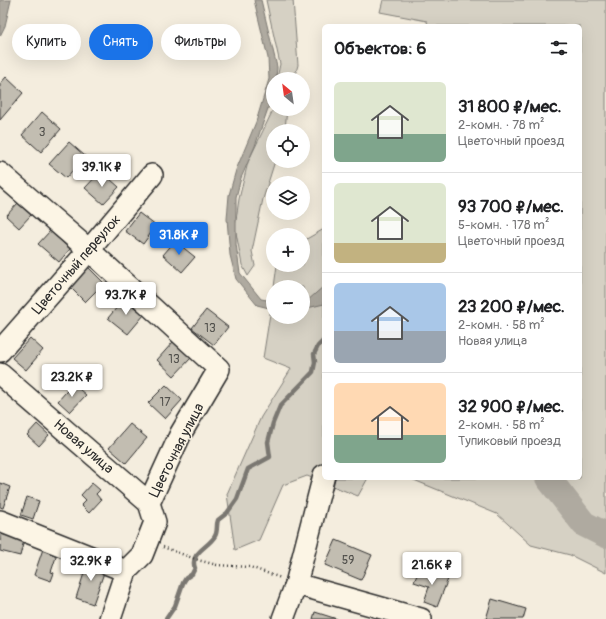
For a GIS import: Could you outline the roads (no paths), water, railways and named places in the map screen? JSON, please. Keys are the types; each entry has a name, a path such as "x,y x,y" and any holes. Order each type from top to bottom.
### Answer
{"street":[{"path":"0,172 89,250"},
{"name":"Цветочный переулок","path":"0,351 89,250 152,175"},
{"name":"Цветочная улица","path":"89,250 219,370 181,433 149,503 155,522 142,555 126,571 110,619"},
{"name":"Новая улица","path":"0,374 149,503"},
{"path":"283,619 296,584 323,480"},
{"path":"0,521 126,571"},
{"path":"296,584 421,619"}],"waterway":[{"path":"166,619 175,606 183,583 186,578 192,574 195,568 194,563 197,554 212,540 216,534 218,520 227,513 237,499 248,469 270,457 268,442 273,423 280,406 313,372 315,362 314,354 322,342"},
{"path":"550,480 584,524 606,535"}]}
